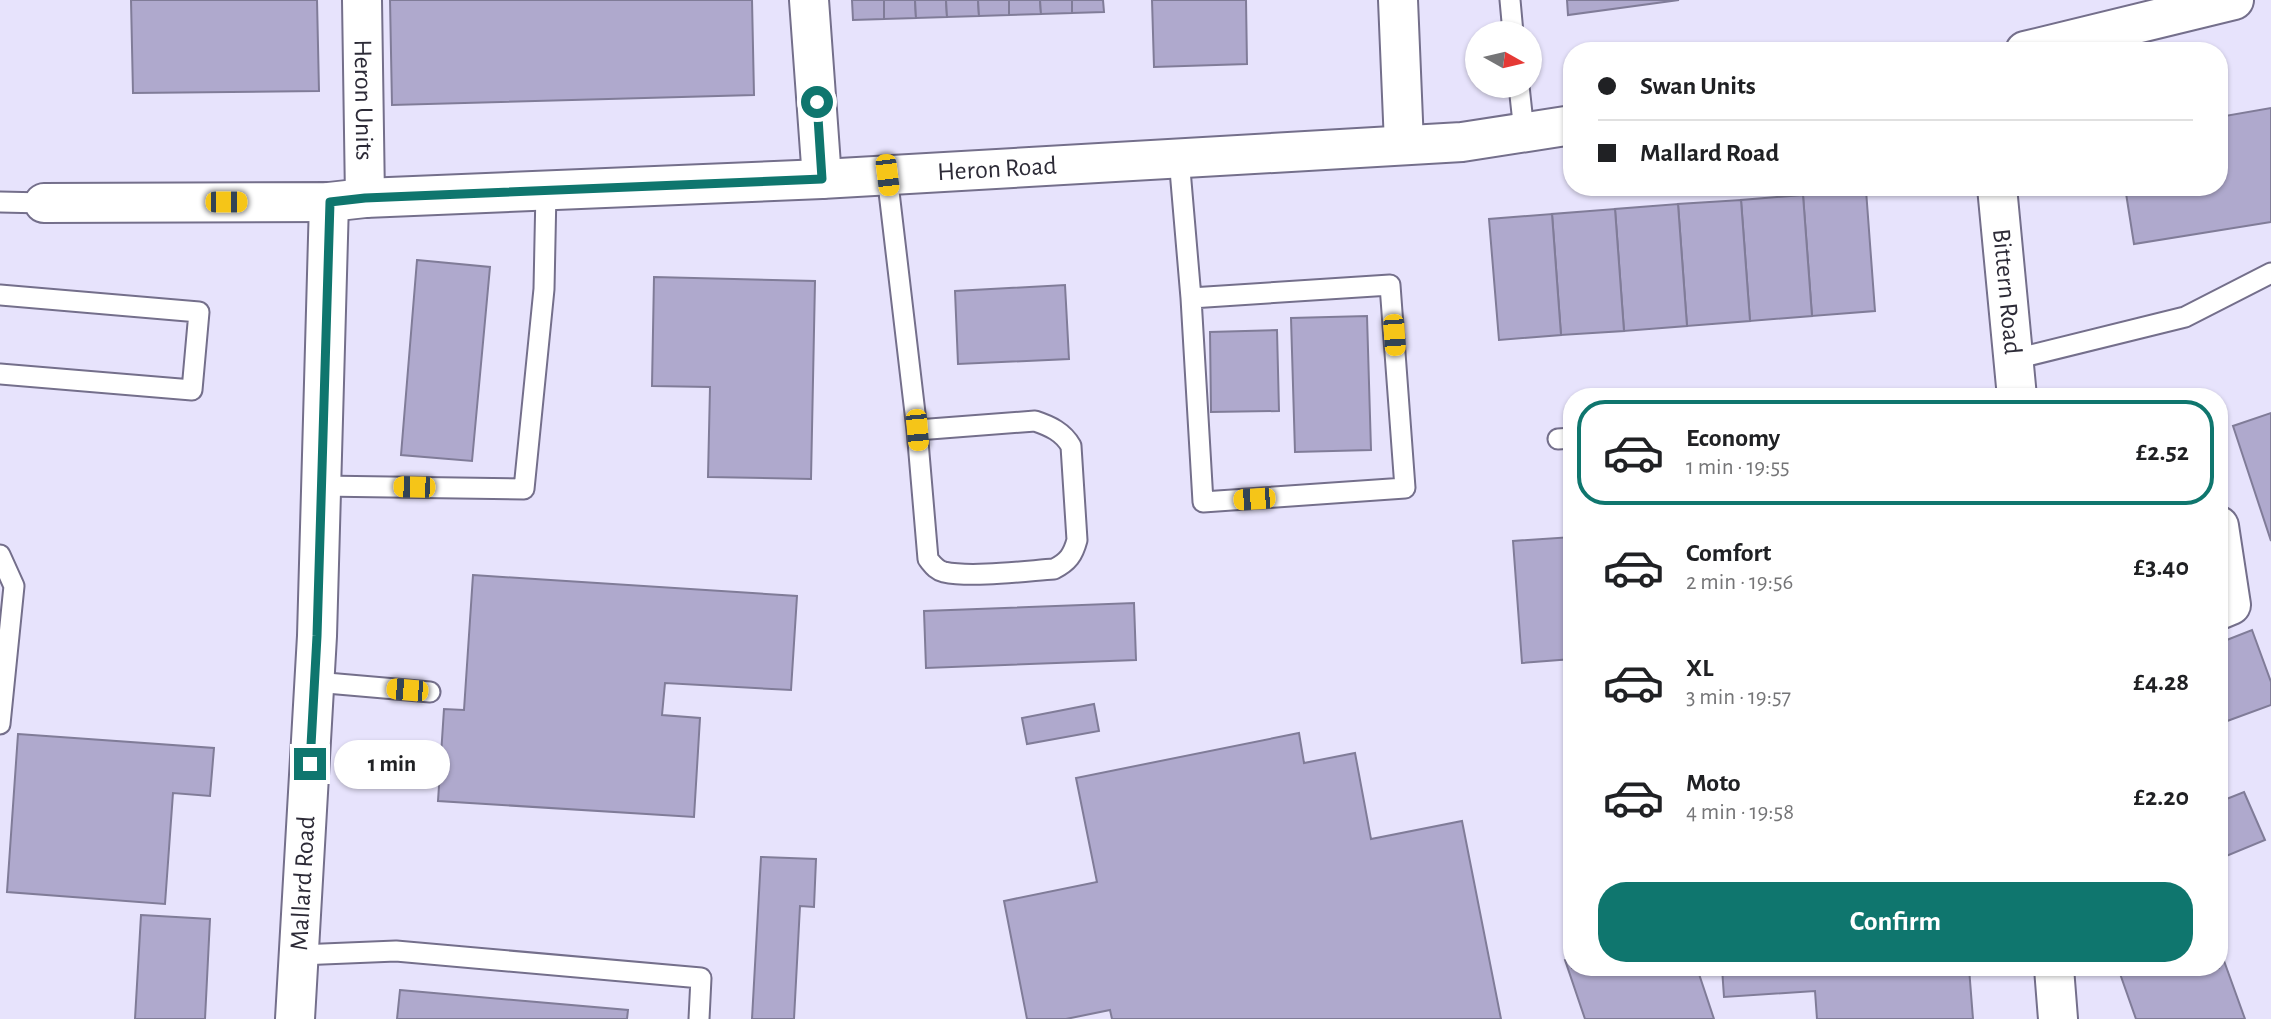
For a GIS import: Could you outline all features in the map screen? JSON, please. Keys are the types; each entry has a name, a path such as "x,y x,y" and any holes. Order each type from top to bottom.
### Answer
{"street":[{"name":"Heron Units","path":"347,200 362,0"},
{"path":"809,0 822,179"},
{"path":"1398,0 1404,144"},
{"path":"2062,42 2234,0"},
{"name":"Heron Road","path":"44,202 347,200 822,179 1462,142 1563,126"},
{"name":"Bittern Road","path":"1998,196 2017,388"},
{"name":"Mallard Road","path":"295,1019 315,682 321,486 347,200"},
{"path":"2228,585 2231,605 2228,606"},
{"path":"2055,976 2058,1019"}],"lane":[{"path":"1510,0 1512,21"},
{"path":"1520,98 1524,132"},
{"path":"1179,158 1191,298 1203,502 1405,488 1391,285 1191,298"},
{"path":"887,175 917,430 928,559 935,568 946,572 1055,569 1065,564 1073,554 1077,540 1071,446 1066,437 1051,426 1035,421 917,430"},
{"path":"321,486 524,489 544,289 546,191"},
{"path":"0,202 44,202"},
{"path":"2015,359 2185,317 2271,273"},
{"path":"0,295 199,312 192,390 0,374"},
{"path":"0,555 14,586 0,724"},
{"path":"315,682 430,692"},
{"path":"299,955 396,951 701,978 699,1019"}],"building":[{"path":"131,0 317,0 319,91 133,93"},
{"path":"390,0 752,0 754,95 392,105"},
{"path":"852,0 884,0 884,19 853,20"},
{"path":"884,0 915,0 916,18 884,19"},
{"path":"915,0 946,0 947,17 916,18"},
{"path":"946,0 978,0 979,16 947,17"},
{"path":"978,0 1009,0 1009,15 979,16"},
{"path":"1009,0 1040,0 1041,14 1009,15"},
{"path":"1040,0 1072,0 1072,13 1041,14"},
{"path":"1072,0 1103,0 1104,12 1072,13"},
{"path":"1152,0 1246,0 1247,64 1154,67"},
{"path":"1567,0 1679,0 1568,15"},
{"path":"2271,108 2271,222 2134,244 2126,196 2228,196 2228,115"},
{"path":"1803,196 1866,196 1875,311 1812,316"},
{"path":"1803,196 1812,316 1750,321 1741,200"},
{"path":"1741,200 1750,321 1687,326 1678,204"},
{"path":"1678,204 1687,326 1624,331 1615,209"},
{"path":"1615,209 1624,331 1561,335 1552,214"},
{"path":"1552,214 1561,335 1499,340 1489,219"},
{"path":"417,260 490,267 472,461 401,455"},
{"path":"654,277 815,281 811,479 708,477 710,387 652,386"},
{"path":"1065,285 1069,359 958,364 955,291"},
{"path":"1367,316 1371,450 1295,452 1291,318"},
{"path":"1277,330 1279,411 1211,412 1210,332"},
{"path":"2271,413 2271,541 2233,426"},
{"path":"1563,538 1563,660 1522,663 1513,541"},
{"path":"473,575 797,596 791,690 665,683 662,715 700,718 694,817 438,801 444,709 464,710"},
{"path":"1134,603 1136,660 926,668 924,611"},
{"path":"2252,630 2271,682 2271,705 2228,721 2228,639"},
{"path":"1094,704 1099,731 1027,744 1022,718"},
{"path":"1299,733 1304,763 1355,753 1371,839 1462,821 1501,1019 1112,1019 1110,1010 1066,1019 1027,1019 1004,901 1097,882 1076,778"},
{"path":"18,734 214,748 210,796 173,793 165,904 7,892"},
{"path":"2244,792 2265,840 2228,855 2228,798"},
{"path":"761,857 816,859 814,907 800,906 794,1019 752,1019"},
{"path":"141,915 210,919 205,1019 135,1019"},
{"path":"2228,972 2245,1019 2136,1019 2121,976 2228,976"},
{"path":"1570,976 1700,976 1714,1019 1585,1019"},
{"path":"1723,976 1970,976 1973,1019 1817,1019 1815,991 1724,997"},
{"path":"400,990 628,1010 627,1019 397,1019"}],"route":[{"path":"310,764 317,636 330,202 365,198 822,179 817,102"}]}
